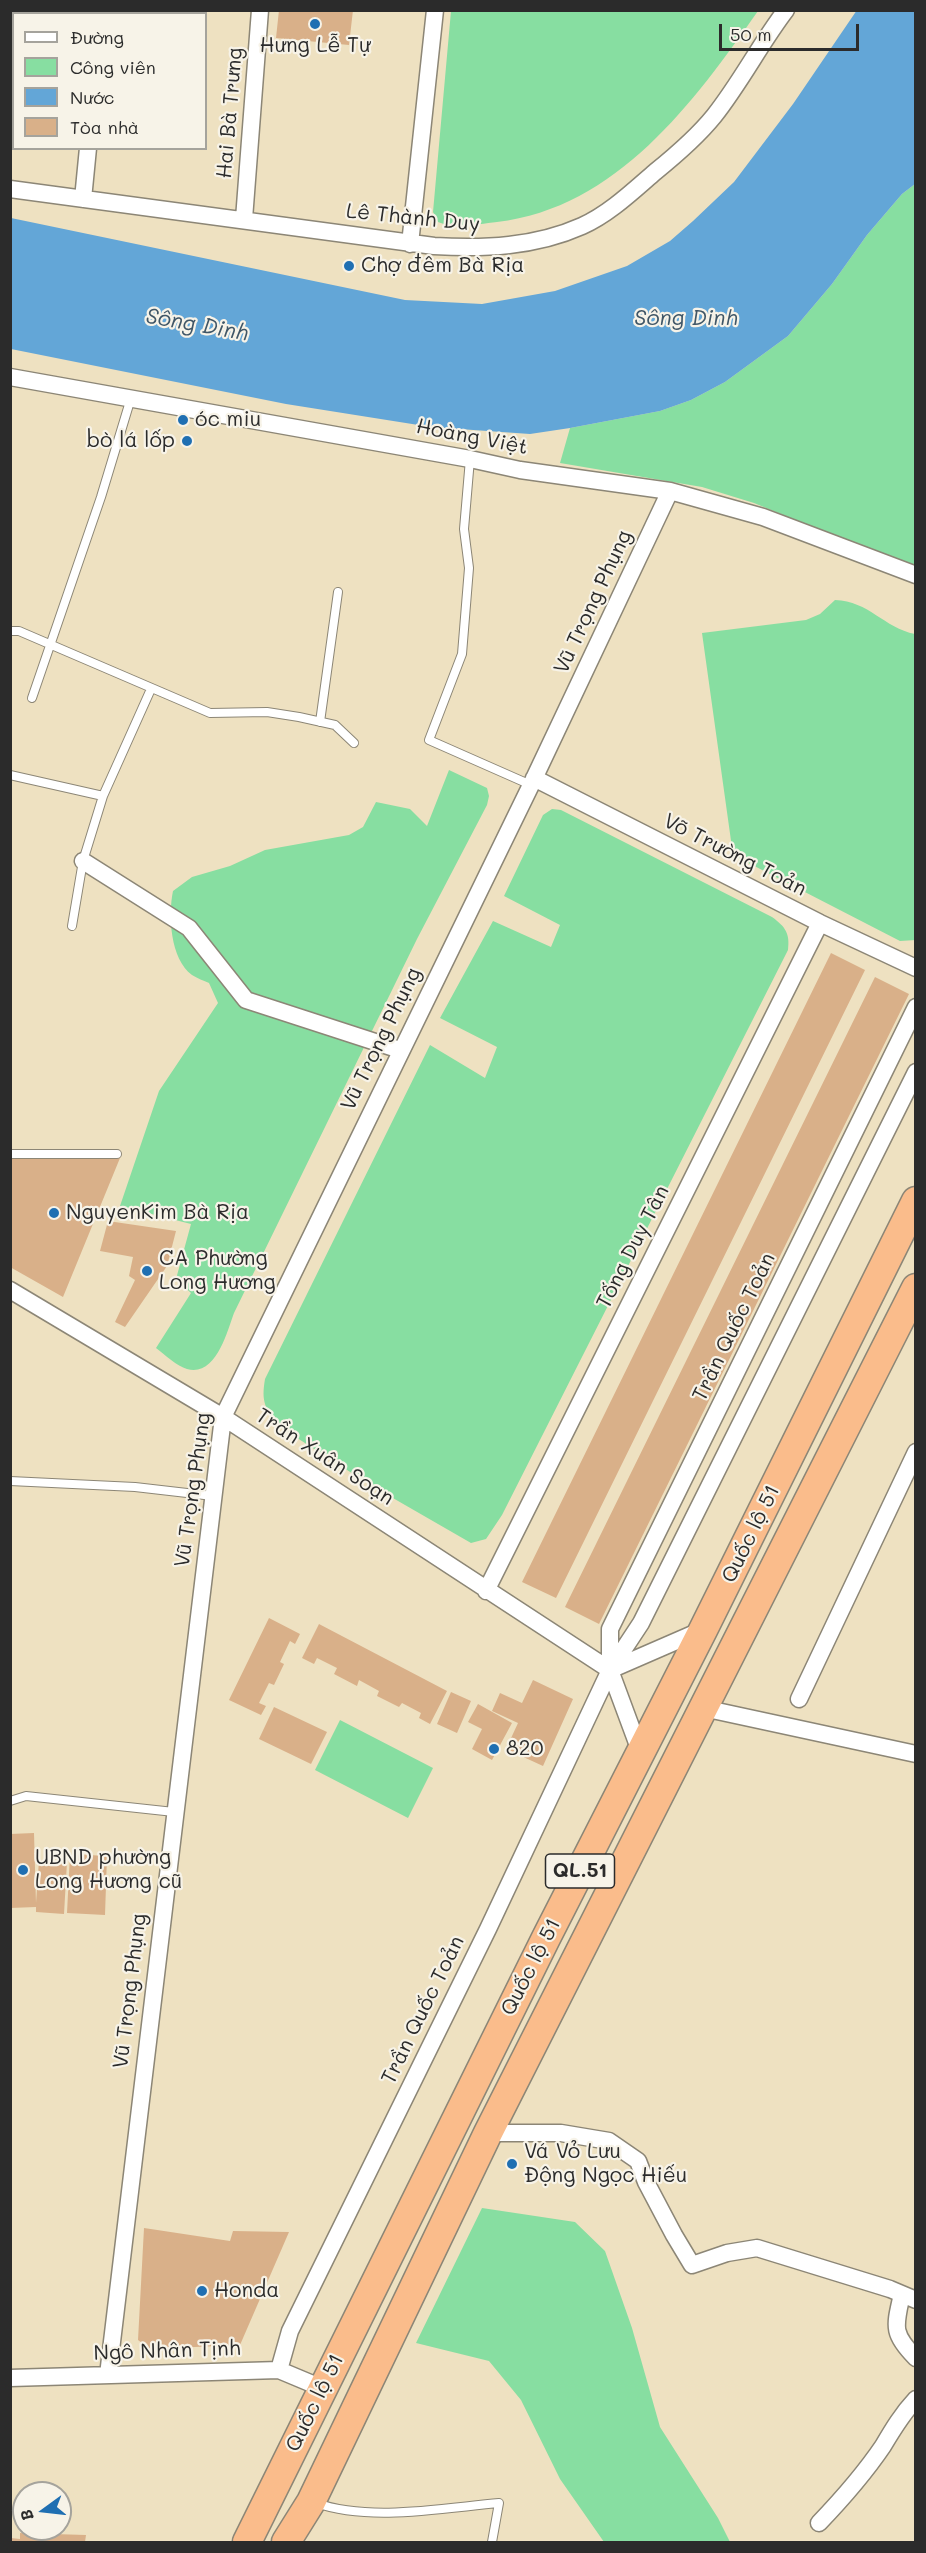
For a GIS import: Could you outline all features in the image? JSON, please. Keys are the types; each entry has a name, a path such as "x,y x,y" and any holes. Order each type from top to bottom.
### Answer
{"highway":[{"name":"Quốc lộ 51","path":"247,2542 915,1201"},
{"name":"Quốc lộ 51","path":"286,2542 311,2502 488,2133 915,1288"}],"street":[{"name":"Hai Bà Trưng","path":"244,219 260,10"},
{"path":"410,244 435,10"},
{"name":"Lê Thành Duy","path":"10,189 244,219 410,244 476,248 506,246 583,226 626,197 714,116 786,10"},
{"path":"83,199 88,150"},
{"name":"Hoàng Việt","path":"10,377 470,459 520,470 670,491 763,517 915,575"},
{"name":"Vũ Trọng Phụng","path":"108,2375 223,1417 400,1050 533,782 670,491"},
{"name":"Võ Trường Toản","path":"533,782 915,968"},
{"path":"83,861 189,928 246,1000 400,1050"},
{"name":"Tống Duy Tân","path":"486,1591 820,923"},
{"name":"Trần Quốc Toản","path":"610,1670 610,1629 915,1008"},
{"name":"Trần Quốc Toản","path":"279,2370 290,2331 488,1929 610,1670 641,1623 915,1072"},
{"path":"822,1199 848,1209"},
{"name":"Trần Xuân Soạn","path":"10,1290 223,1417 610,1670"},
{"path":"707,1435 730,1446"},
{"path":"799,1699 915,1452"},
{"path":"640,1750 610,1670 703,1630"},
{"path":"703,1708 915,1754"},
{"path":"488,2133 561,2133 609,2141 638,2161 646,2182 692,2265 727,2253 757,2248 909,2297 896,2325 900,2342 915,2358"},
{"name":"Ngô Nhân Tịnh","path":"10,2378 279,2370 322,2388"},
{"path":"819,2523 845,2496 915,2399"}],"lane":[{"path":"32,698 101,496 131,398"},
{"path":"470,459 464,529 469,568 462,654 429,740 533,782"},
{"path":"320,722 338,592"},
{"path":"10,630 20,631 210,713 267,712 335,725 354,743"},
{"path":"72,926 83,861 104,796 151,689"},
{"path":"10,775 104,796"},
{"path":"10,1154 117,1154"},
{"path":"10,1481 135,1487 213,1496"},
{"path":"10,1801 26,1796 174,1812"},
{"path":"311,2502 336,2510 378,2511 499,2503 492,2542"}],"green space":[{"path":"451,10 758,11 679,114 615,173 579,196 540,213 497,222 459,226 438,222 433,212"},
{"path":"915,184 915,569 754,503 702,487 560,463 570,428 660,411 691,400 725,382 788,336 832,284 867,235 902,194"},
{"path":"835,600 857,605 904,631 915,634 916,940 900,941 733,855 702,633 806,620 820,614"},
{"path":"449,770 487,788 489,796 487,805 417,939 234,1313 219,1351 206,1366 197,1370 183,1368 156,1348 191,1293 176,1279 191,1224 120,1206 159,1091 218,1003 209,983 192,975 179,958 172,936 173,891 192,877 230,866 265,850 349,835 363,827 376,802 410,809 427,826"},
{"path":"552,809 561,810 772,917 786,931 788,950 502,1515 486,1539 471,1543 372,1486 280,1427 265,1405 264,1387 265,1379 430,1045 485,1078 497,1047 440,1018 493,921 551,947 560,925 504,896 543,815"},
{"path":"340,1720 433,1768 408,1818 315,1770"},
{"path":"482,2208 575,2222 605,2251 632,2328 660,2427 718,2518 730,2542 604,2542 560,2479 521,2400 489,2361 416,2343"}],"water":[{"name":"Sông Dinh","path":"857,10 915,11 915,184 902,194 867,235 832,284 788,336 725,382 691,400 660,411 530,434 431,427 286,404 11,349 11,218 405,300 482,304 555,291 627,266 670,241 734,182 793,104"}],"building":[{"name":"Hưng Lễ Tự","path":"279,10 353,10 349,45 276,38"},
{"path":"831,953 865,970 556,1598 522,1582"},
{"path":"875,977 909,994 599,1624 565,1607"},
{"name":"NguyenKim Bà Rịa","path":"10,1158 120,1158 63,1297 10,1267"},
{"name":"CA Phường Long Hương","path":"108,1221 176,1231 167,1266 125,1327 115,1322 135,1280 129,1276 133,1257 100,1251"},
{"path":"269,1618 300,1634 295,1644 290,1641 280,1662 284,1664 274,1685 269,1683 259,1703 266,1706 261,1715 229,1700"},
{"path":"319,1624 447,1691 430,1724 419,1718 421,1713 402,1703 399,1707 377,1696 379,1691 359,1680 357,1686 334,1674 337,1668 317,1658 314,1664 302,1658"},
{"path":"533,1680 573,1699 543,1766 506,1749 518,1723 492,1711 500,1693 522,1703"},
{"path":"451,1692 471,1701 457,1733 437,1724"},
{"path":"478,1704 512,1723 492,1760 472,1749 482,1729 468,1722"},
{"path":"274,1707 327,1732 311,1764 259,1739"},
{"path":"34,1833 36,1903 39,1860 67,1862 64,1914 36,1912 36,1907 10,1908 10,1834"},
{"path":"70,1854 107,1856 105,1915 67,1913"},
{"name":"Honda","path":"144,2228 230,2241 233,2231 289,2232 240,2345 150,2349 138,2340"},
{"path":"72,2535 86,2535 85,2542 11,2542 11,2538 12,2541 72,2541"}],"place":[{"name":"Hưng Lễ Tự","path":"315,24"},
{"name":"Chợ đêm Bà Rịa","path":"349,266"},
{"name":"óc miu","path":"183,420"},
{"name":"bò lá lốp","path":"187,441"},
{"name":"NguyenKim Bà Rịa","path":"54,1213"},
{"name":"CA Phường Long Hương","path":"147,1271"},
{"name":"820","path":"494,1749"},
{"name":"UBND phường Long Hương cũ","path":"23,1870"},
{"name":"Vá Vỏ Lưu Động Ngọc Hiếu","path":"512,2164"},
{"name":"Honda","path":"202,2291"}]}
